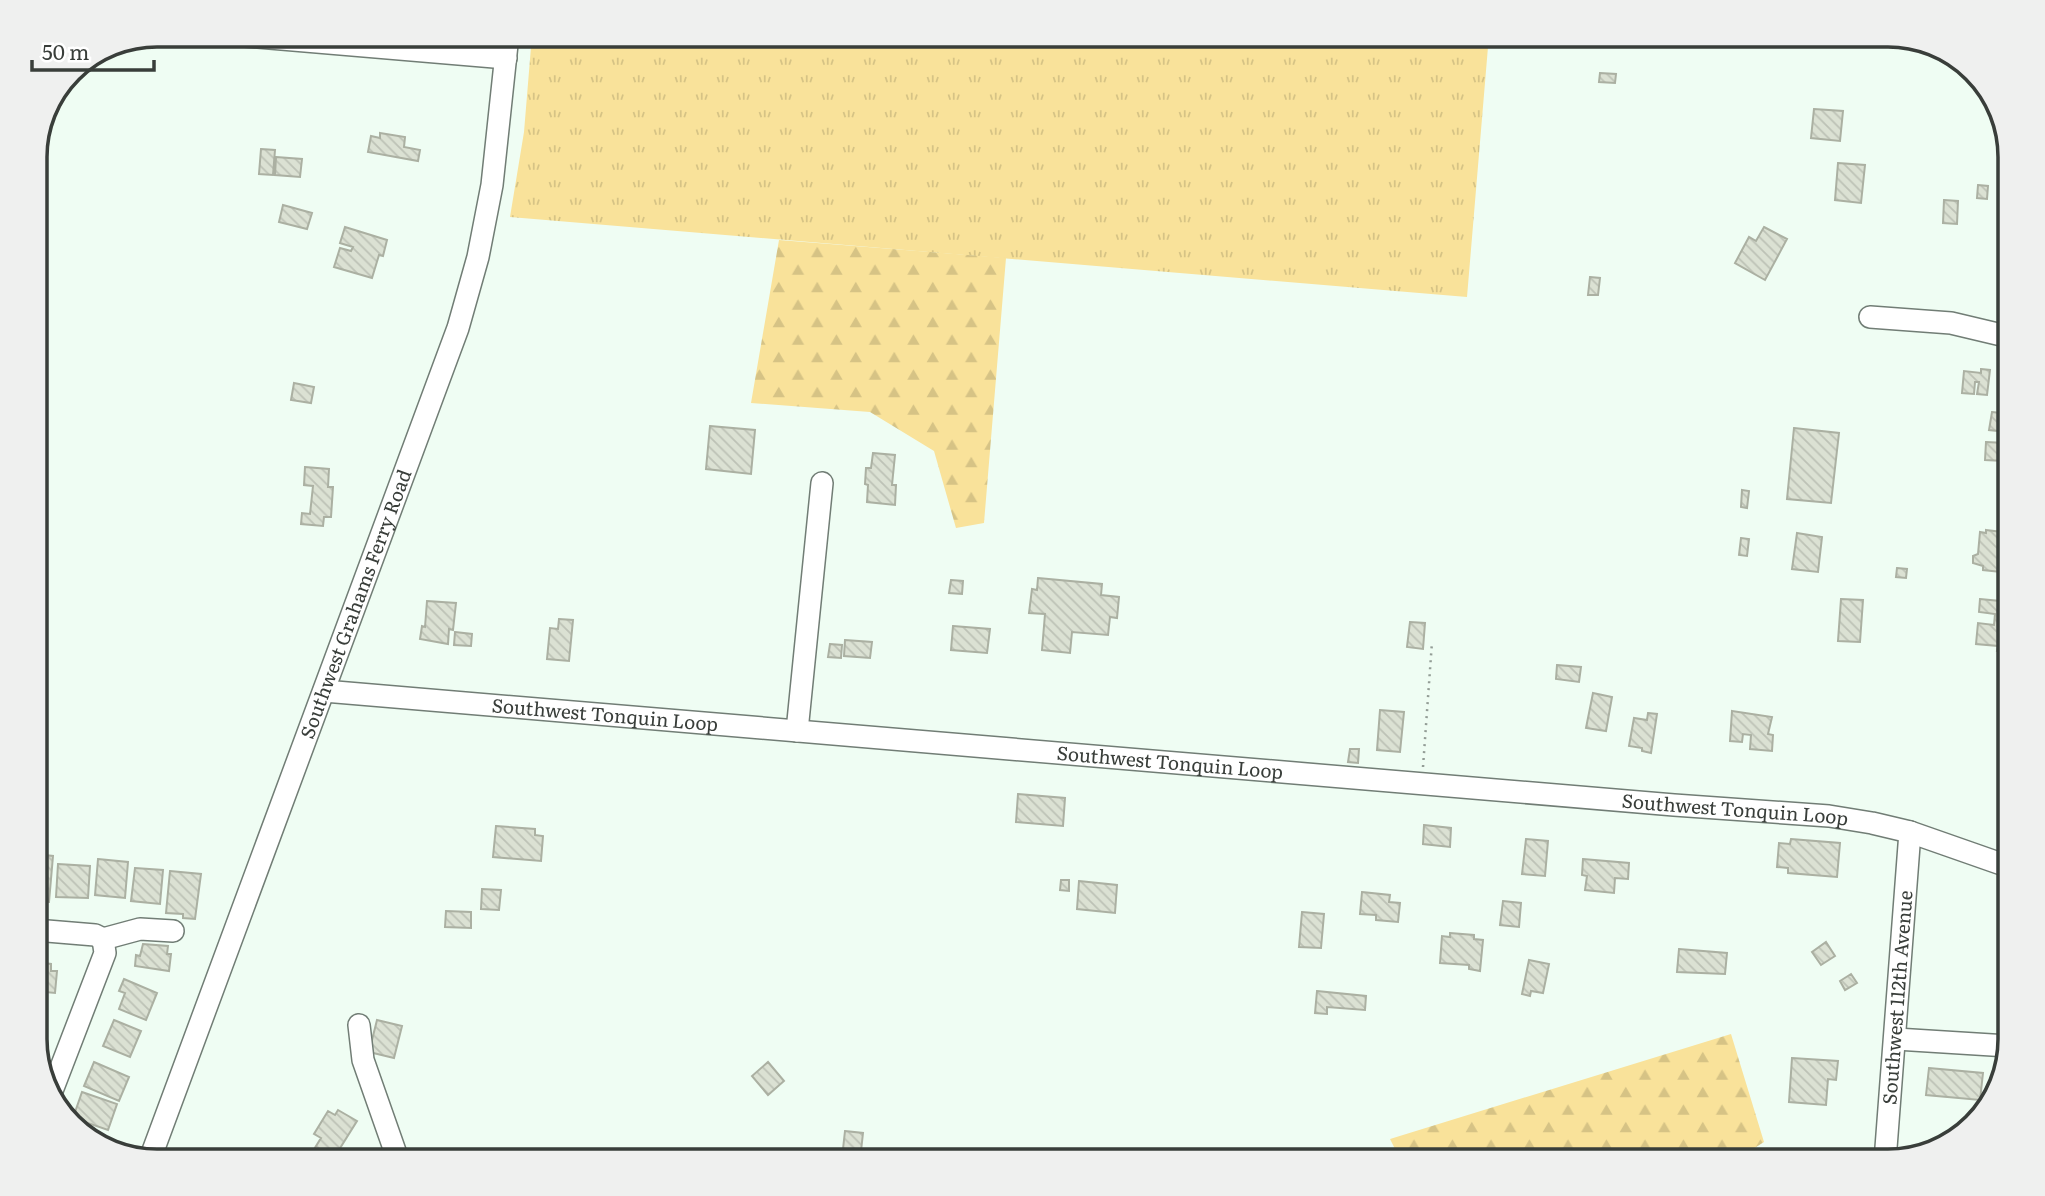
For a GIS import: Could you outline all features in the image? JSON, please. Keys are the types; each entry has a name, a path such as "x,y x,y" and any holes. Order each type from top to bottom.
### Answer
{"street":[{"path":"375,47 506,58"},
{"name":"Southwest Grahams Ferry Road","path":"154,1149 458,328 478,257 492,185 507,47"},
{"path":"1870,317 1951,323 1998,334"},
{"path":"797,732 822,483"},
{"name":"Southwest Tonquin Loop","path":"324,691 1829,816 1910,832 1998,863"},
{"name":"Southwest 112th Avenue","path":"1885,1149 1896,1039 1910,832"},
{"path":"47,931 95,935 103,939 140,929 173,931"},
{"path":"56,1080 105,953 103,939"},
{"path":"359,1025 363,1060 394,1149"},
{"path":"1896,1039 1998,1045"}],"path":[{"path":"1422,784 1432,642"}],"green space":[{"path":"531,47 1488,47 1467,297 510,217 524,132"},
{"path":"779,240 1006,258 984,523 956,528 934,451 870,412 751,403"},
{"path":"1731,1034 1764,1142 1753,1149 1395,1149 1390,1139"}],"building":[{"path":"1600,73 1616,74 1615,83 1599,82"},
{"path":"1814,109 1843,111 1840,141 1811,138"},
{"path":"380,133 405,137 404,147 420,150 418,161 368,152 371,136 380,138"},
{"path":"261,149 275,150 273,175 259,174"},
{"path":"276,157 302,159 300,177 275,175"},
{"path":"1838,163 1865,165 1861,203 1835,200"},
{"path":"1978,185 1988,186 1987,199 1977,198"},
{"path":"1944,200 1958,201 1957,224 1943,223"},
{"path":"283,205 312,213 307,229 279,222"},
{"path":"345,227 387,240 383,256 379,255 372,278 334,267 340,248 351,251 353,247 340,243"},
{"path":"1764,227 1787,239 1765,280 1735,263 1749,237 1756,241"},
{"path":"1590,277 1600,278 1598,295 1588,295"},
{"path":"1981,369 1990,370 1987,395 1977,394 1979,382 1975,382 1974,394 1962,393 1964,371 1981,373"},
{"path":"294,383 314,387 311,403 291,400"},
{"path":"1992,412 1998,413 1998,431 1989,430"},
{"path":"710,426 755,430 751,474 706,469"},
{"path":"1794,428 1839,433 1831,503 1787,499"},
{"path":"1986,442 1998,443 1998,461 1985,460"},
{"path":"873,453 895,455 892,485 896,485 895,505 867,502 866,468 871,468"},
{"path":"305,467 329,469 328,487 333,487 331,517 324,517 323,526 301,524 302,513 310,514 313,486 304,485"},
{"path":"1742,490 1749,491 1747,508 1741,507"},
{"path":"1986,530 1998,532 1998,572 1983,570 1983,566 1973,563 1973,556 1978,554 1980,532 1986,533"},
{"path":"1797,533 1822,537 1818,572 1792,569"},
{"path":"1741,538 1749,539 1747,556 1739,555"},
{"path":"1897,568 1907,569 1906,578 1896,577"},
{"path":"1038,578 1102,584 1101,595 1119,597 1117,618 1110,617 1108,635 1072,632 1070,653 1042,650 1045,614 1029,613 1032,589 1037,590"},
{"path":"951,580 963,581 962,594 949,593"},
{"path":"1841,599 1863,600 1860,642 1838,641"},
{"path":"1980,599 1998,601 1998,646 1976,644 1978,623 1994,625 1995,614 1979,612"},
{"path":"427,601 456,603 453,630 449,629 448,644 420,639 422,626 425,627"},
{"path":"559,619 573,620 569,661 547,659 550,628 558,629"},
{"path":"1410,622 1425,623 1423,649 1407,647"},
{"path":"953,626 990,629 987,653 951,650"},
{"path":"455,632 472,634 471,646 454,645"},
{"path":"845,640 872,642 870,658 844,656"},
{"path":"830,644 842,645 841,658 828,657"},
{"path":"1557,665 1581,667 1579,682 1556,679"},
{"path":"1593,693 1612,697 1606,731 1586,728"},
{"path":"1380,710 1404,712 1400,752 1377,750"},
{"path":"1732,711 1772,717 1768,734 1773,735 1772,751 1750,749 1751,735 1743,734 1742,742 1730,741"},
{"path":"1648,713 1657,714 1651,753 1629,746 1634,718 1647,720"},
{"path":"1350,749 1359,749 1358,763 1348,762"},
{"path":"1018,794 1065,798 1063,826 1016,822"},
{"path":"1424,825 1451,828 1450,847 1423,844"},
{"path":"496,826 535,829 535,835 543,836 541,861 493,857"},
{"path":"1526,839 1548,841 1545,876 1522,874"},
{"path":"1791,839 1840,843 1837,877 1788,873 1788,868 1777,867 1779,843 1790,844"},
{"path":"47,855 53,856 47,902"},
{"path":"98,859 128,862 125,898 95,895"},
{"path":"1583,859 1629,863 1628,879 1615,878 1614,893 1585,890 1587,876 1582,875"},
{"path":"58,864 90,866 88,898 56,897"},
{"path":"135,868 163,870 160,904 131,901"},
{"path":"170,871 201,874 195,919 183,918 183,914 166,913"},
{"path":"1061,880 1069,880 1069,891 1060,890"},
{"path":"1079,881 1117,885 1115,913 1077,909"},
{"path":"482,889 501,890 499,910 481,909"},
{"path":"1362,892 1390,895 1389,902 1400,903 1398,922 1376,920 1376,915 1360,914"},
{"path":"1503,901 1521,903 1519,927 1500,925"},
{"path":"446,911 471,912 471,928 445,927"},
{"path":"1302,912 1324,914 1321,948 1299,947"},
{"path":"1450,933 1474,935 1474,939 1483,940 1480,971 1469,969 1469,965 1440,963 1442,936 1450,937"},
{"path":"1826,942 1835,956 1821,965 1812,952"},
{"path":"143,944 168,946 167,954 171,954 169,971 135,966 136,955 140,956"},
{"path":"1679,949 1727,953 1725,974 1677,972"},
{"path":"1529,960 1549,964 1543,993 1531,991 1530,996 1522,994"},
{"path":"47,964 51,964 51,971 57,971 55,993 47,992"},
{"path":"1851,974 1857,983 1845,990 1840,981"},
{"path":"124,979 157,993 146,1020 119,1009 125,993 119,991"},
{"path":"1317,991 1366,996 1365,1010 1327,1007 1327,1014 1315,1013"},
{"path":"114,1020 141,1031 130,1057 103,1046"},
{"path":"377,1020 402,1026 394,1058 369,1052"},
{"path":"1792,1058 1838,1061 1836,1080 1828,1079 1826,1105 1789,1102"},
{"path":"94,1062 129,1077 119,1101 84,1086"},
{"path":"768,1062 784,1081 768,1095 752,1076"},
{"path":"1929,1068 1983,1073 1979,1100 1926,1095"},
{"path":"82,1092 117,1104 108,1130 88,1123 75,1111"},
{"path":"338,1110 357,1121 340,1149 314,1149 321,1138 314,1134 328,1111 335,1115"},
{"path":"845,1131 863,1133 861,1149 843,1149"}]}
